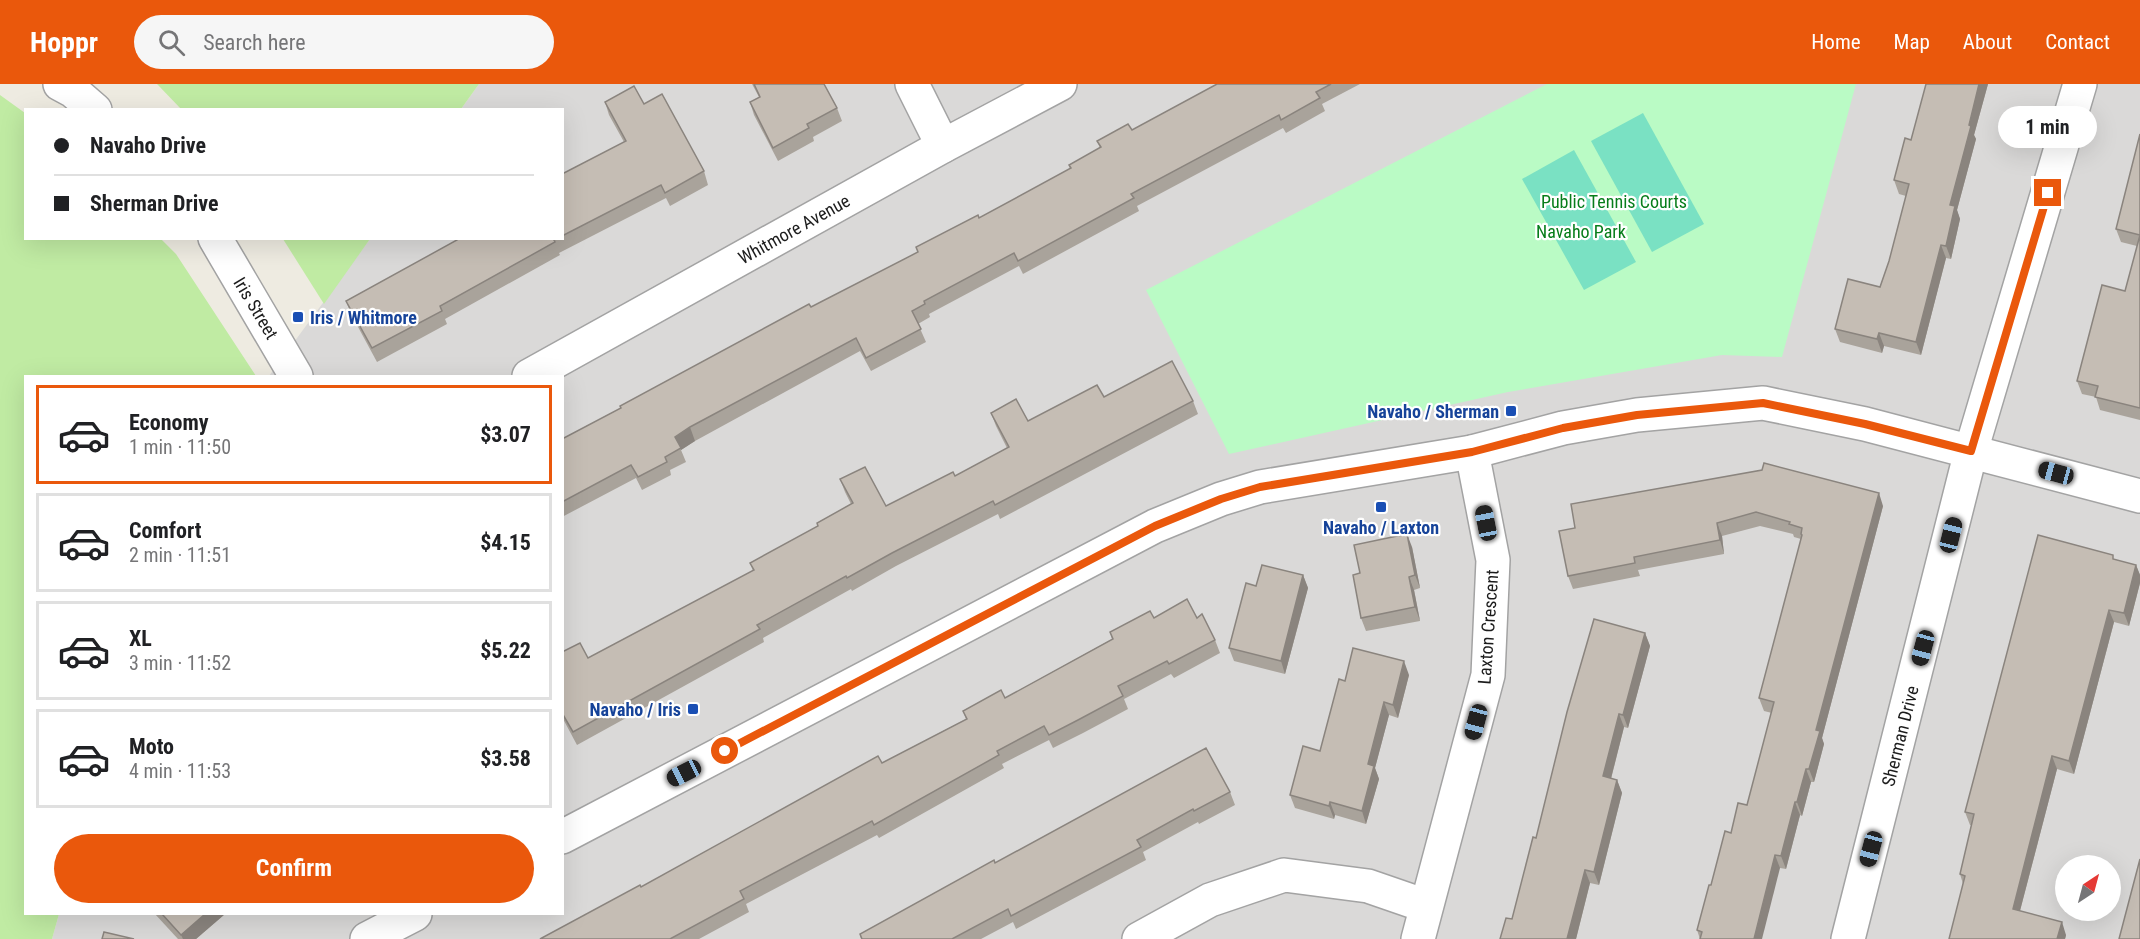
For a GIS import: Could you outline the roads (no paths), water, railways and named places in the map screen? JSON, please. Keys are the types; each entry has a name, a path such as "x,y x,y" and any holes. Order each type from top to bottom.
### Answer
{"street":[{"path":"60,84 73,91 92,108"},
{"path":"912,84 943,146"},
{"name":"Whitmore Avenue","path":"531,375 943,146 1060,84"},
{"name":"Sherman Drive","path":"1848,939 1971,451 2080,84"},
{"name":"Iris Street","path":"216,240 295,375"},
{"path":"564,836 1145,532 1221,499 1260,487 1472,452 1563,428 1637,415 1763,403 1865,424 2140,496"},
{"name":"Laxton Crescent","path":"1418,939 1488,675 1493,561 1472,452"},
{"path":"1139,939 1210,900 1284,875 1368,885 1426,906"},
{"path":"366,939 413,915"}],"place":[{"name":"Iris / Whitmore","path":"298,317"},
{"name":"Navaho / Sherman","path":"1511,411"},
{"name":"Navaho / Laxton","path":"1381,507"},
{"name":"Navaho / Iris","path":"693,709"}],"park label":[{"name":"Public Tennis Courts","path":"1614,201"},
{"name":"Navaho Park","path":"1581,231"}]}
